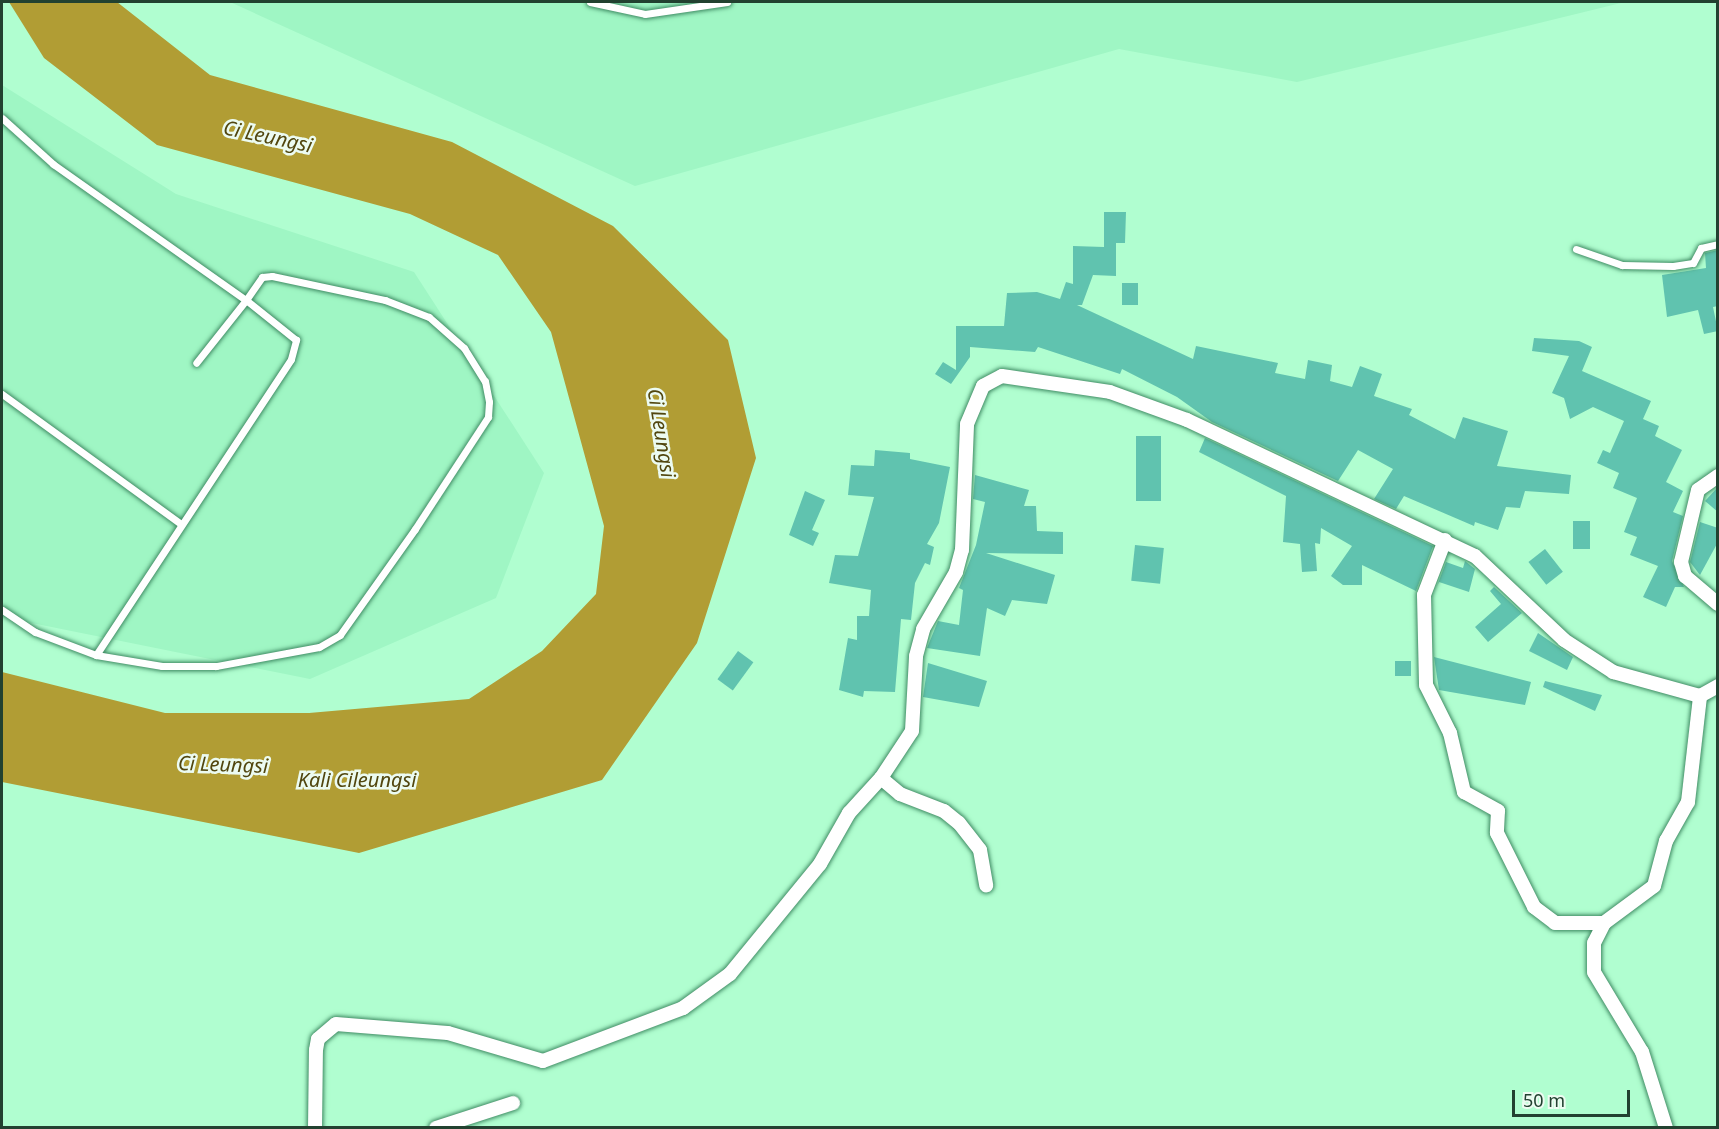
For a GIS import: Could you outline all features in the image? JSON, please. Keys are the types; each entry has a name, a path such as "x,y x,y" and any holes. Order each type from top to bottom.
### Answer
{"street":[{"path":"315,1128 318,1039 336,1024 448,1033 543,1061 683,1008 705,995 730,974 820,864 849,813 881,778 912,730 918,647 956,572 965,512 967,424 978,394 990,380 1011,375 1110,392 1187,420 1445,540 1482,561 1564,640 1595,662 1636,681 1700,696 1718,686"},
{"path":"1718,476 1698,490 1681,562 1685,576 1718,604"},
{"path":"1445,540 1424,595 1426,685 1450,733 1464,792 1498,811 1497,833 1534,907 1555,923 1604,923"},
{"path":"1666,1128 1642,1052 1594,972 1594,943 1604,923 1654,886 1666,841 1688,802 1700,696"},
{"path":"881,778 900,794 944,811 959,823 980,850 986,885"},
{"path":"436,1128 513,1103"}],"lane":[{"path":"590,2 645,14 727,2"},
{"path":"2,118 53,164 291,333 297,349 96,655"},
{"path":"1576,249 1622,265 1673,266 1693,263 1701,248 1718,244"},
{"path":"2,610 35,632 96,655 162,666 216,666 330,642 340,635 415,530 488,417 486,381 464,348 429,316 386,300 272,276 262,277 196,363"},
{"path":"2,394 181,524"}],"shaded area":[{"path":"230,2 1625,2 1297,82 1119,49 635,186"},
{"path":"2,85 176,194 414,272 544,473 496,598 310,679 2,617"}],"water":[{"path":"9,2 117,2 210,75 452,142 613,226 728,340 756,458 697,643 602,780 359,853 2,782 2,672 165,713 309,713 469,699 542,651 596,594 604,526 551,332 498,255 410,214 157,145 44,58"}],"building":[{"path":"1104,212 1126,212 1125,243 1116,243 1116,276 1093,275 1082,305 1077,305 1193,359 1196,346 1278,363 1275,373 1305,379 1308,360 1332,365 1330,381 1352,387 1360,366 1382,374 1374,396 1412,409 1409,415 1455,439 1463,417 1508,431 1497,466 1571,475 1569,494 1525,491 1520,508 1506,507 1498,530 1475,522 1474,526 1404,496 1396,509 1374,499 1393,469 1358,450 1338,481 1212,422 1177,397 1122,369 1120,374 1038,347 1035,352 970,347 970,357 951,384 935,374 943,362 956,370 956,326 1004,326 1007,293 1037,292 1060,299 1066,282 1073,284 1073,246 1104,247"},
{"path":"1718,250 1718,306 1713,307 1718,331 1704,334 1698,310 1667,317 1662,275 1706,268 1705,253"},
{"path":"1122,283 1138,283 1138,305 1122,305"},
{"path":"1534,338 1579,341 1592,347 1582,371 1651,401 1643,419 1659,426 1655,436 1682,450 1666,482 1683,491 1673,512 1683,516 1672,561 1684,587 1675,587 1666,607 1643,597 1658,566 1630,555 1637,537 1624,532 1637,498 1613,488 1619,473 1597,463 1603,450 1610,453 1624,421 1593,407 1570,419 1564,398 1552,393 1569,356 1532,351"},
{"path":"1136,436 1161,436 1161,501 1136,501"},
{"path":"1205,438 1433,546 1416,591 1362,565 1362,585 1343,585 1331,576 1352,546 1321,528 1320,544 1315,543 1317,571 1302,572 1300,544 1283,542 1286,496 1199,452"},
{"path":"875,450 910,453 910,459 950,467 939,523 927,544 934,547 930,565 925,563 915,583 911,620 901,619 895,692 864,691 863,697 839,690 848,638 857,640 857,616 869,616 871,590 829,583 835,555 858,556 874,497 848,495 851,465 874,466"},
{"path":"975,475 1029,490 1024,506 1036,506 1037,531 1063,532 1063,554 986,553 1055,575 1047,604 1012,600 1005,616 987,608 980,656 927,648 938,621 959,625 963,590 959,588 976,545 985,502 973,499"},
{"path":"1718,487 1718,512 1705,501"},
{"path":"805,491 825,500 812,530 819,533 813,546 789,535"},
{"path":"1573,521 1590,521 1590,549 1573,549"},
{"path":"1700,522 1718,528 1718,542 1700,575 1690,562"},
{"path":"1135,545 1164,548 1160,584 1131,581"},
{"path":"1545,549 1563,572 1546,585 1528,562"},
{"path":"1465,561 1475,569 1469,592 1439,582 1437,586 1446,562 1463,568"},
{"path":"1494,587 1522,613 1488,642 1475,627 1501,604 1490,591"},
{"path":"1538,633 1573,657 1567,670 1529,651"},
{"path":"738,651 753,662 733,690 717,679"},
{"path":"1434,657 1531,682 1525,705 1439,690"},
{"path":"1395,661 1411,661 1411,676 1395,676"},
{"path":"928,663 987,681 979,707 923,697"},
{"path":"1545,681 1602,695 1595,711 1543,687"}],"water label":[{"name":"Ci Leungsi","path":"268,136"},
{"name":"Ci Leungsi","path":"662,433"},
{"name":"Ci Leungsi","path":"223,764"},
{"name":"Kali Cileungsi","path":"357,779"}]}
